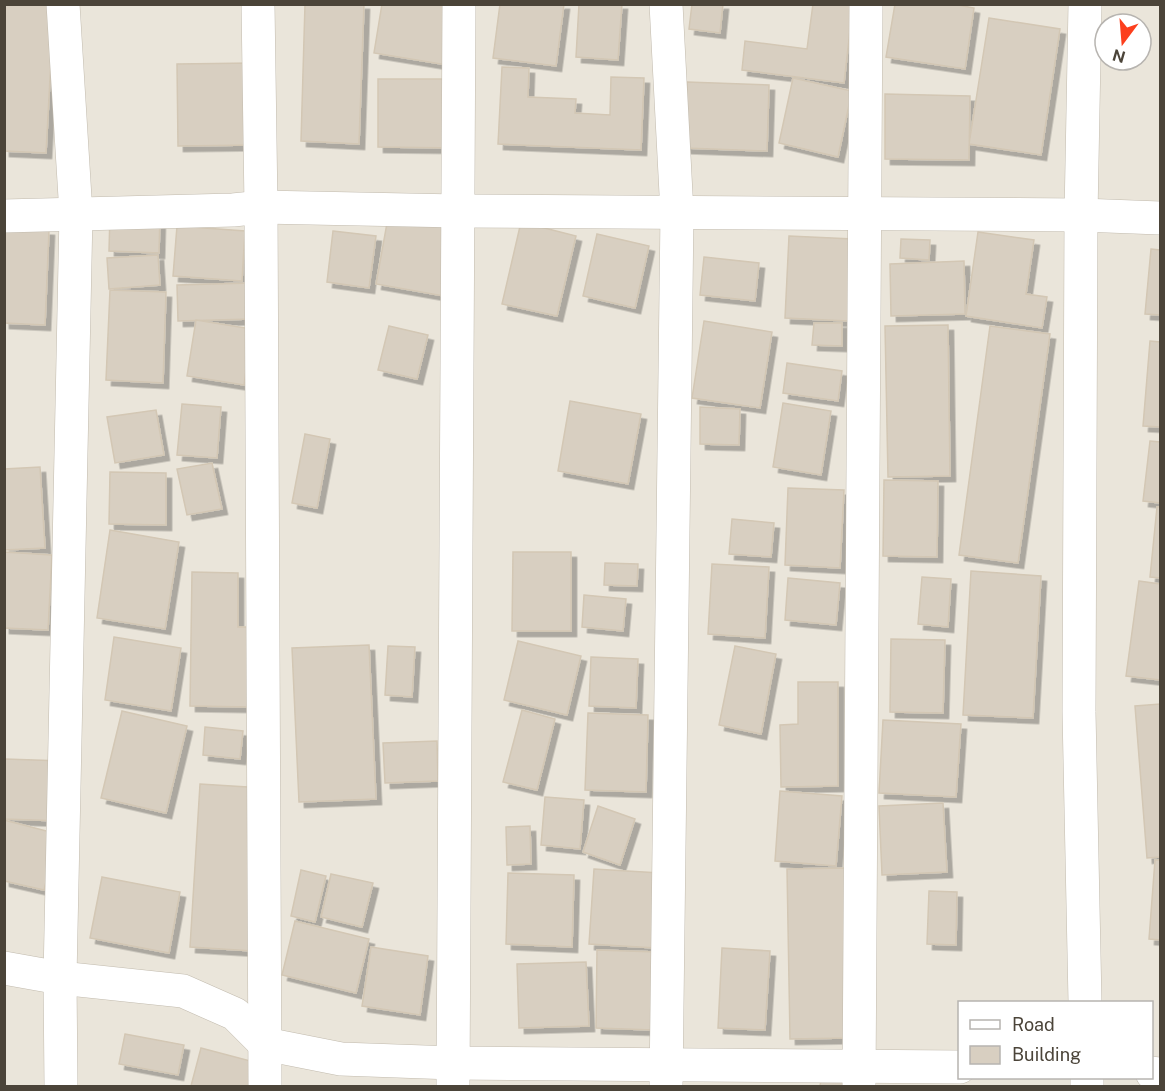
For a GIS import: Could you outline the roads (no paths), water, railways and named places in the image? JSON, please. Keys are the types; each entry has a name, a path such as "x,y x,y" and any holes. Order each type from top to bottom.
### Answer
{"street":[{"path":"60,1086 60,978 76,214 63,4"},
{"path":"258,4 265,1086"},
{"path":"453,1075 459,4"},
{"path":"666,4 677,213 666,1076"},
{"path":"859,1077 866,4"},
{"path":"1084,4 1078,712 1085,1001"},
{"path":"4,216 233,210 261,207 458,211 1081,215 1161,218"},
{"path":"4,968 60,978 183,991 235,1014 265,1044 341,1059 453,1075 859,1077 958,1067"}]}
